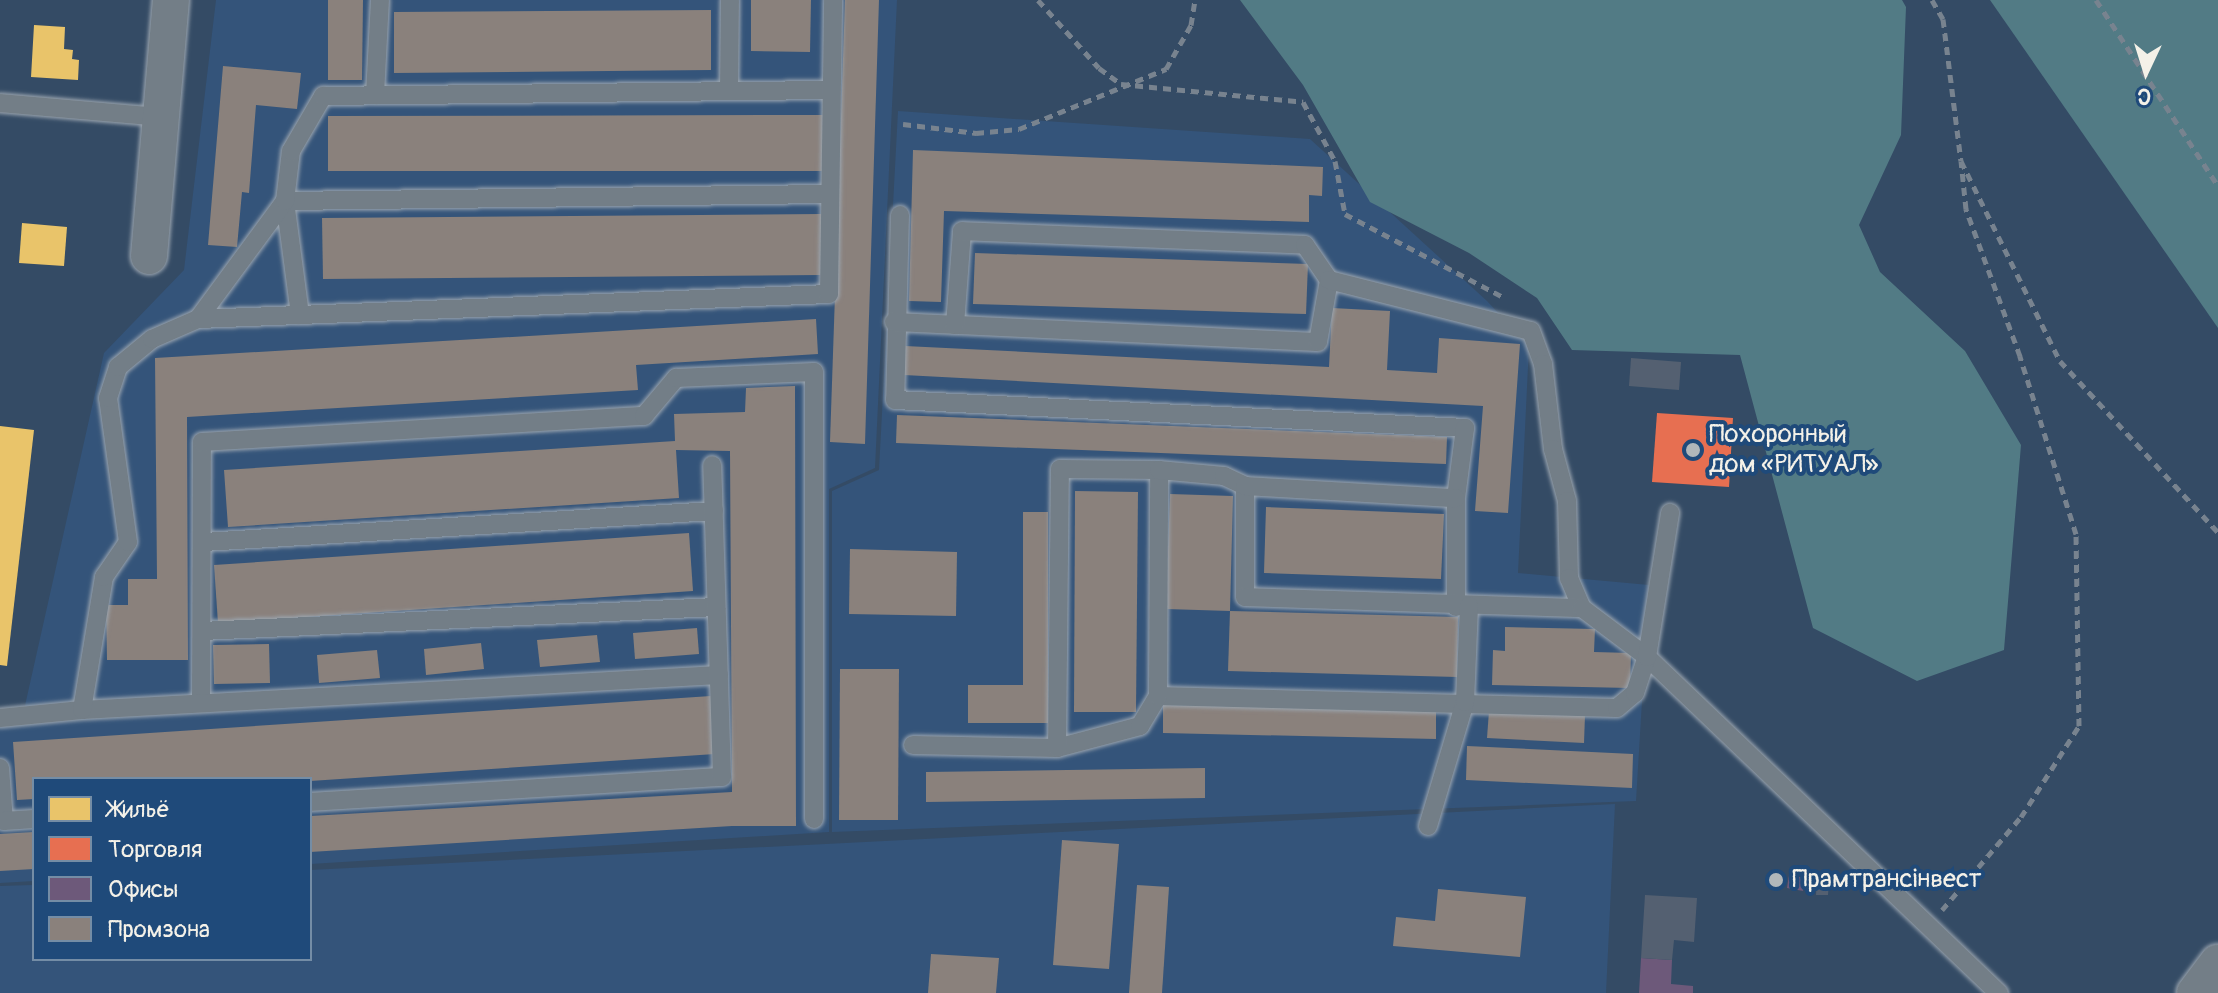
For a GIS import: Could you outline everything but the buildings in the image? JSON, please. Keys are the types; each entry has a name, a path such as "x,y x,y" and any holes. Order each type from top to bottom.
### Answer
{"street":[{"path":"149,256 171,0"},
{"path":"2195,993 2218,963"}],"lane":[{"path":"375,95 380,0"},
{"path":"729,90 730,0"},
{"path":"82,710 104,577 128,542 108,398 118,367 152,339 198,319 829,294 833,0"},
{"path":"300,315 285,201 291,151 323,96 831,90"},
{"path":"0,103 161,117"},
{"path":"285,201 830,194"},
{"path":"198,319 285,201"},
{"path":"900,215 894,322 895,400 1465,428 1456,498 1465,702 1428,826"},
{"path":"955,325 962,231 1305,245 1329,280 1531,331 1543,364 1553,449 1567,501 1569,578 1582,608 1647,657 1999,993"},
{"path":"894,322 1318,342 1329,280"},
{"path":"201,703 202,442 644,416 676,378 814,372 814,819"},
{"path":"312,802 722,777 712,465"},
{"path":"1057,748 1060,469 1159,470 1224,476 1245,486 1456,498"},
{"path":"913,745 1057,748 1140,726 1158,696 1159,470"},
{"path":"1245,486 1245,597 1582,608"},
{"path":"204,542 714,511"},
{"path":"1158,696 1617,708 1635,693 1647,657 1670,513"},
{"path":"202,631 716,607"},
{"path":"0,718 82,710 719,675"},
{"path":"0,768 4,821 32,819"}],"path":[{"path":"1038,0 1099,68 1121,84 1303,102 1335,161 1345,214 1523,307 1531,331"},
{"path":"903,124 976,133 1019,129 1121,84 1166,69 1191,25 1195,0"},
{"path":"1929,926 2021,817 2079,726 2076,534 2020,356 1966,209 1943,19 1932,0"},
{"path":"2096,0 2218,186"},
{"path":"1961,161 2060,361 2218,532"}],"shaded area":[{"path":"216,0 897,0 875,468 829,489 829,832 312,864 312,777 32,777 32,881 0,883 0,713 24,710 104,353 184,270"},
{"path":"898,111 1310,139 1487,301 1529,346 1518,573 1649,585 1636,801 832,832 832,491 879,470"},
{"path":"1615,804 1606,993 0,993 0,886 32,885 32,961 312,961 312,870"}],"green space":[{"path":"1240,0 1902,0 1906,7 1901,135 1859,225 1880,272 1965,351 2021,445 2004,650 1917,681 1813,628 1740,355 1572,350 1537,298 1469,253 1370,202 1303,85"},
{"path":"1990,0 2218,0 2218,328"}],"place":[{"name":"Похоронный дом «РИТУАЛ»","path":"1693,450"},
{"name":"Прамтрансінвест","path":"1776,880"}]}
